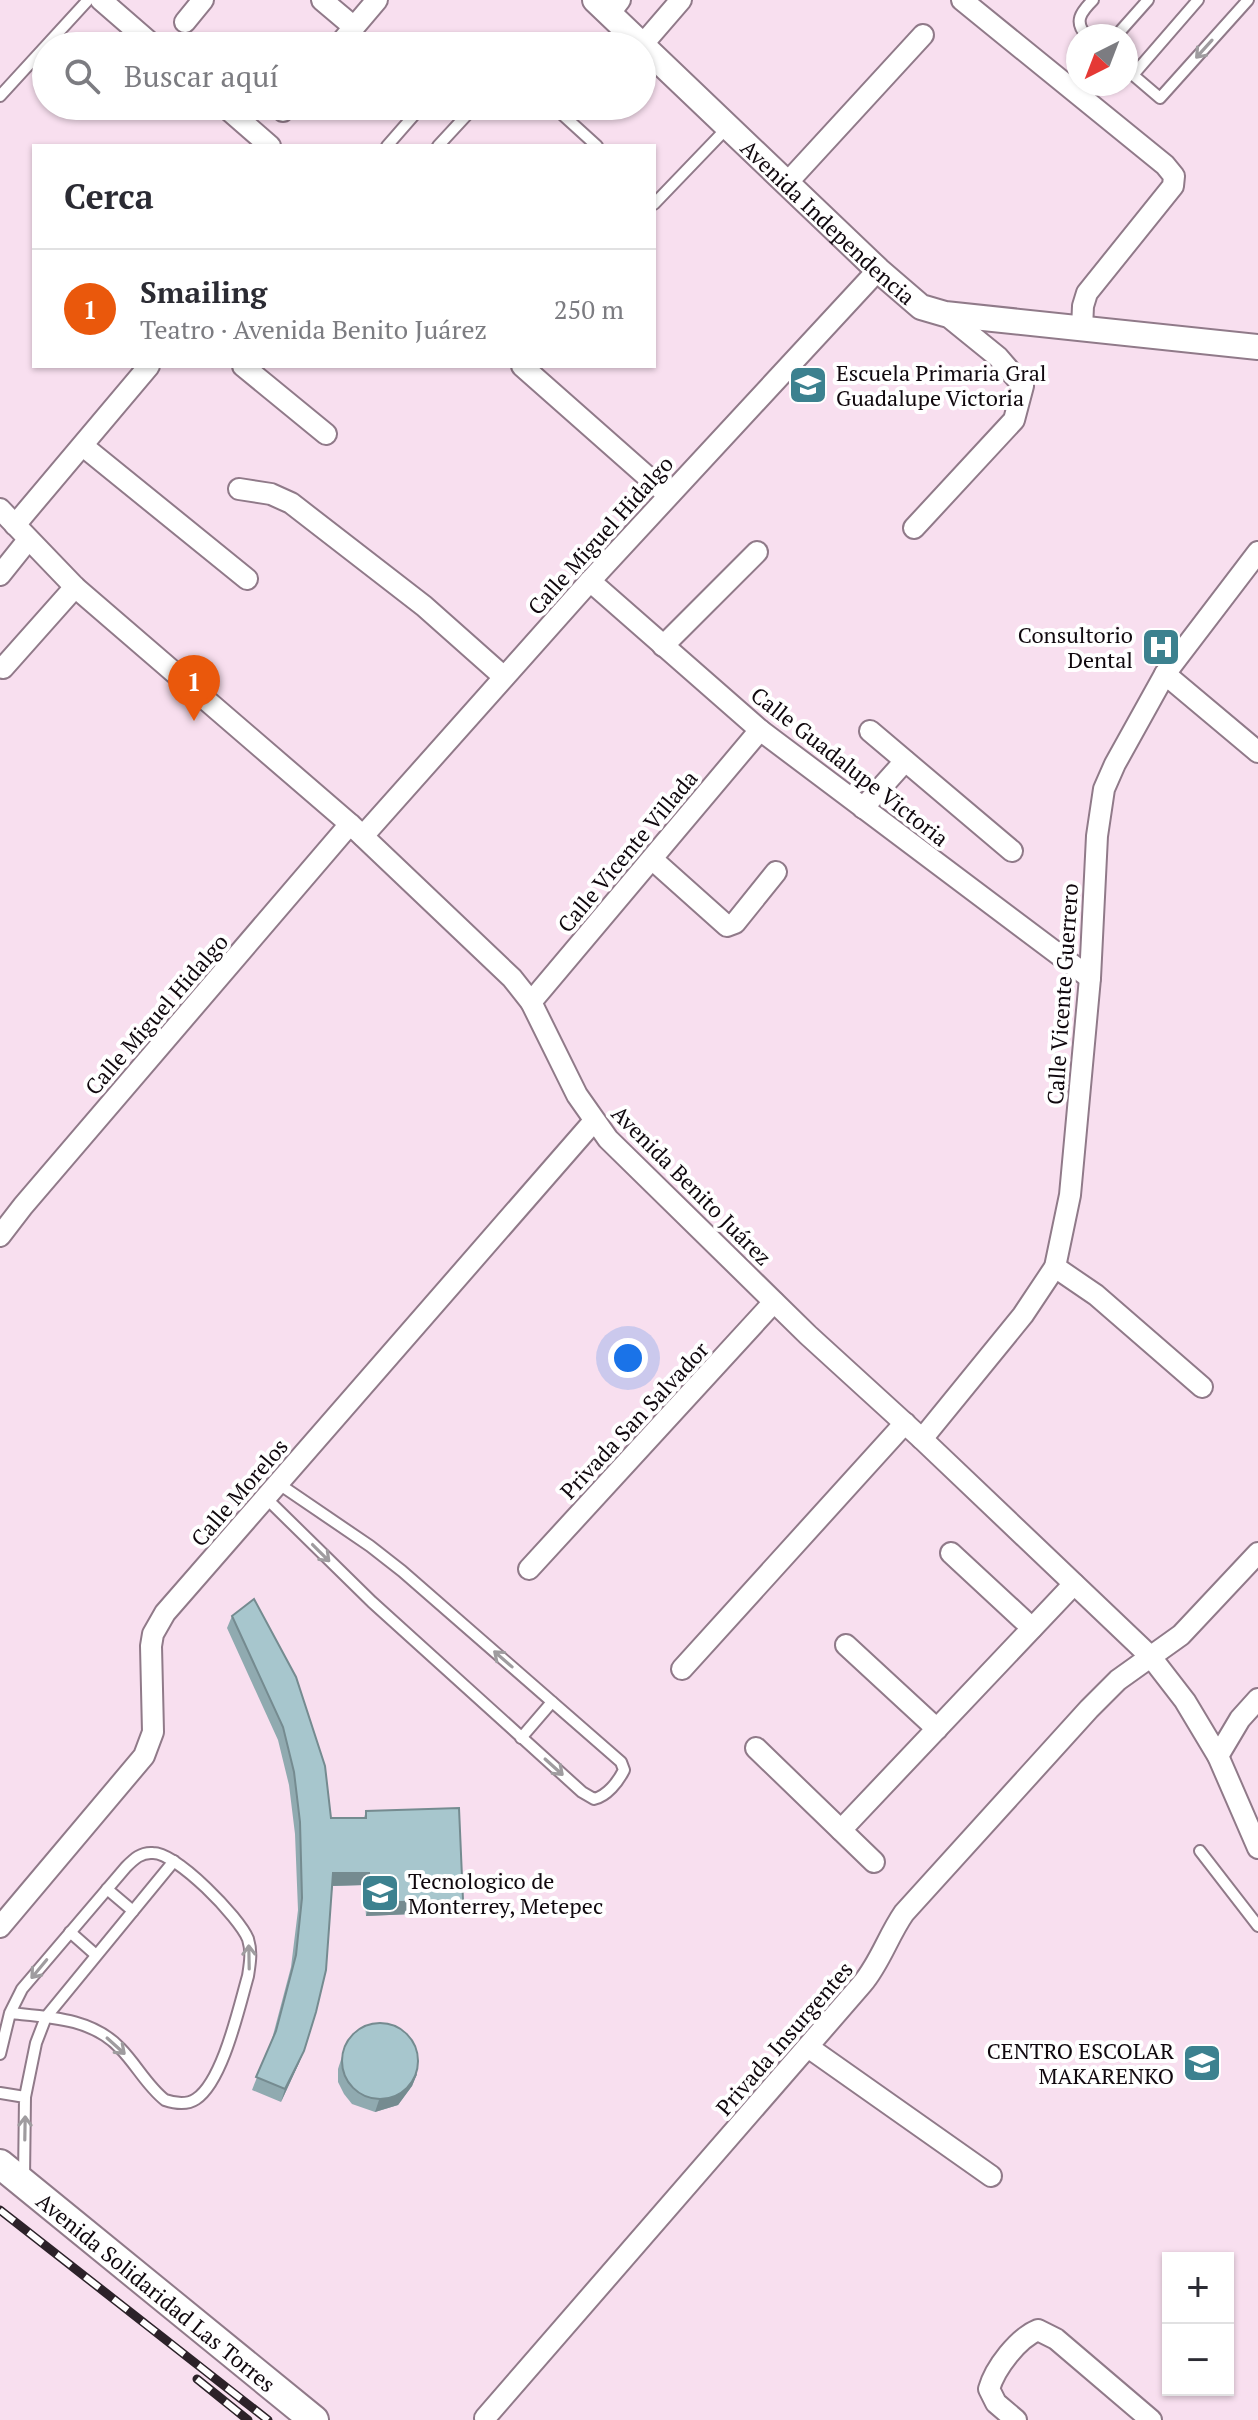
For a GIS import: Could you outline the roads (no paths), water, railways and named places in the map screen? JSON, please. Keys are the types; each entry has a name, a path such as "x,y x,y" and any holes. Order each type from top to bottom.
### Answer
{"main road":[{"name":"Avenida Solidaridad Las Torres","path":"0,2164 314,2420"}],"street":[{"path":"101,0 138,32"},
{"path":"185,22 203,0"},
{"path":"322,0 354,27"},
{"path":"350,32 377,0"},
{"path":"653,32 681,0"},
{"path":"962,0 1165,165 1174,176 1173,186 1087,293 1082,329"},
{"name":"Avenida Independencia","path":"608,4 632,32"},
{"path":"787,183 923,35"},
{"name":"Avenida Independencia","path":"656,57 878,270 921,307 945,314 1258,347"},
{"path":"240,120 268,144"},
{"name":"Calle Miguel Hidalgo","path":"0,1236 356,830 504,677 878,270"},
{"path":"914,528 1014,420 1023,386 998,357 945,314"},
{"path":"0,575 21,533 83,446 147,368"},
{"path":"245,368 326,434"},
{"path":"524,368 668,495"},
{"path":"83,446 247,579"},
{"path":"239,489 271,494 291,503 424,606 504,677"},
{"name":"Avenida Benito Juárez","path":"0,509 75,587 356,830 512,978 531,1002 577,1095 617,1148 774,1302 1151,1657 1185,1701 1218,1756 1258,1848"},
{"path":"663,646 757,552"},
{"name":"Calle Vicente Guerrero","path":"922,1439 1023,1315 1055,1267 1070,1195 1090,978 1097,836 1104,789 1165,674 1258,552"},
{"name":"Calle Guadalupe Victoria","path":"590,581 760,730 1090,978"},
{"path":"3,668 75,587"},
{"path":"1165,674 1258,752"},
{"name":"Calle Vicente Villada","path":"531,1002 760,730"},
{"path":"870,731 1012,851"},
{"path":"863,808 905,761"},
{"path":"652,859 727,926 735,923 776,872"},
{"name":"Calle Morelos","path":"0,1927 144,1756 153,1732 151,1646 158,1622 594,1121"},
{"path":"1055,1267 1096,1295 1202,1387"},
{"name":"Privada San Salvador","path":"529,1569 774,1302"},
{"path":"682,1669 905,1423"},
{"path":"951,1553 1032,1628"},
{"name":"Privada Insurgentes","path":"485,2418 871,1974 904,1913 1089,1709 1118,1680 1181,1635 1258,1553"},
{"path":"841,1830 1074,1584"},
{"path":"846,1645 937,1729"},
{"path":"1218,1756 1240,1719 1258,1699"},
{"path":"756,1748 874,1862"},
{"path":"808,2047 991,2176"},
{"path":"1016,2420 991,2396 991,2380 1023,2339 1038,2330 1056,2339 1151,2420"}],"lane":[{"path":"59,32 88,0"},
{"path":"1079,24 1082,11 1093,0"},
{"path":"1127,24 1148,0"},
{"path":"1138,64 1198,0"},
{"path":"1138,79 1160,98 1248,0"},
{"path":"0,96 32,61"},
{"path":"389,144 410,120"},
{"path":"440,144 462,120"},
{"path":"568,120 595,144"},
{"path":"656,200 728,127"},
{"path":"272,1491 402,1571 621,1762 624,1770 618,1780 599,1798 588,1796 372,1602 272,1491"},
{"path":"521,1738 552,1702"},
{"path":"1200,1851 1258,1926"},
{"path":"0,2054 10,2013 22,1989 126,1867 144,1854 163,1854 174,1861 234,1916 245,1933 251,1952 240,2005 220,2064 203,2092 190,2101 165,2100 109,2038 85,2025 10,2013"},
{"path":"24,2184 25,2097 36,2043 46,2017 174,1861"},
{"path":"107,1889 133,1911"},
{"path":"70,1932 96,1955"},
{"path":"0,2093 25,2097"}],"railway":[{"path":"0,2210 268,2420"},
{"path":"197,2379 248,2420"}],"place":[{"name":"Escuela Primaria Gral Guadalupe Victoria","path":"808,385"},
{"name":"Consultorio Dental","path":"1161,647"},
{"name":"Smailing","path":"194,721"},
{"name":"Tecnologico de Monterrey, Metepec","path":"380,1893"},
{"name":"CENTRO ESCOLAR MAKARENKO","path":"1202,2063"}]}
